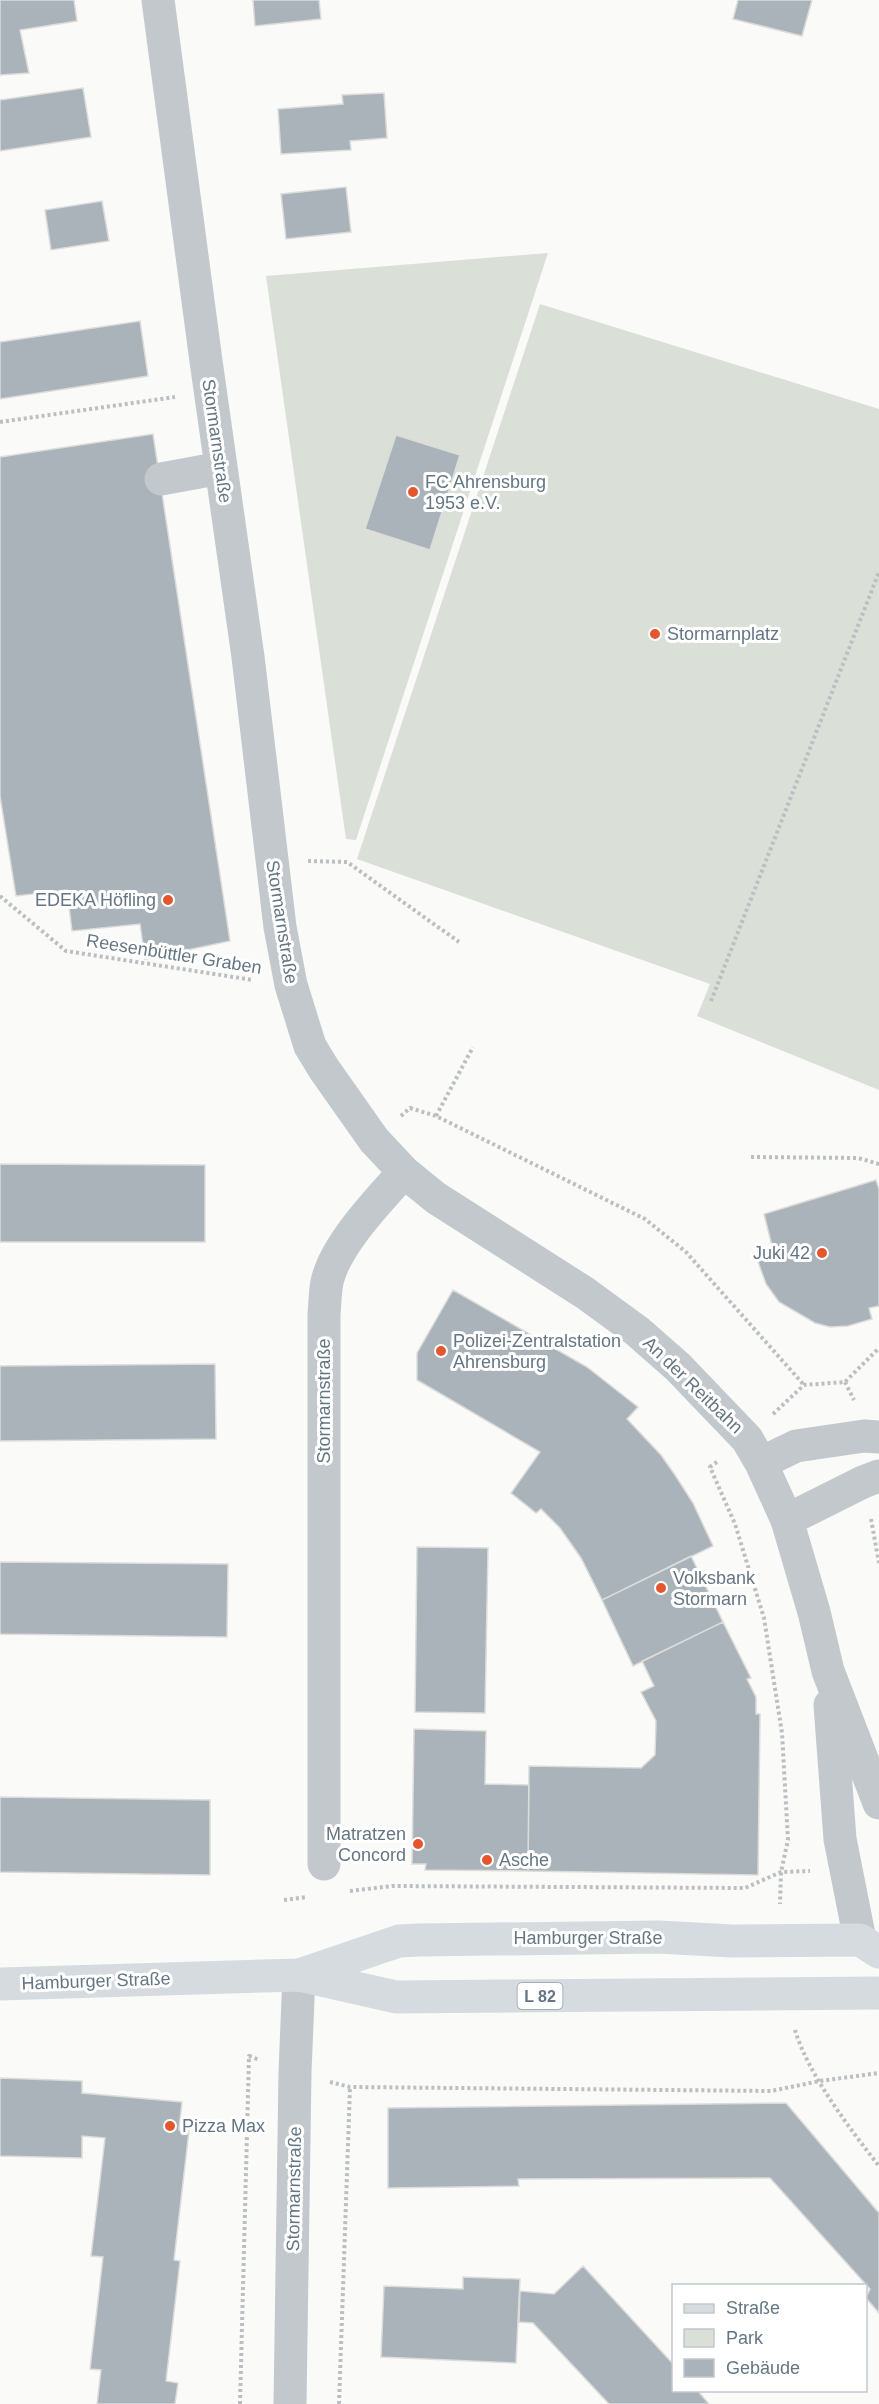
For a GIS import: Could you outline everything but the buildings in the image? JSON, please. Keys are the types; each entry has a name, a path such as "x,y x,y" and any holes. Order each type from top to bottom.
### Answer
{"main road":[{"name":"Hamburger Straße","path":"299,1975 399,1941 658,1937 869,1946"},
{"name":"L 82","path":"869,1946 877,2002"},
{"name":"Hamburger Straße","path":"0,1984 299,1975 396,1997 784,1994 877,2002"}],"street":[{"name":"Stormarnstraße","path":"158,0 248,657 280,927 291,985 310,1046 374,1140 404,1172 365,1216 339,1255 327,1281 324,1314 324,1864"},
{"path":"161,479 221,468"},
{"name":"An der Reitbahn","path":"404,1172 436,1198 585,1293 637,1331 678,1367 747,1439 788,1520 828,1671 879,1803"},
{"path":"761,1463 796,1446 864,1436 879,1437"},
{"path":"788,1520 879,1476"},
{"name":"An der Reitbahn","path":"828,1671 840,1839 869,1946"},
{"name":"Stormarnstraße","path":"290,2404 295,2072 299,1975"}],"path":[{"path":"0,422 210,392"},
{"path":"711,1001 879,572"},
{"path":"272,860 347,862 459,942"},
{"name":"Reesenbüttler Graben","path":"0,896 66,951 291,985"},
{"path":"436,1116 473,1047"},
{"path":"374,1140 411,1108 436,1116 645,1219 686,1252 804,1385 844,1382 879,1348"},
{"path":"751,1157 858,1158 879,1164"},
{"path":"346,1892 392,1886 745,1888 781,1872 788,1840 782,1733 764,1618 735,1524 710,1467"},
{"path":"784,1994 799,2045 820,2081 879,2166"},
{"path":"240,2404 249,2056"},
{"path":"339,2404 350,2087 771,2091 820,2081 879,2073"}],"green space":[{"path":"548,253 356,840 346,839 266,276"},
{"name":"Stormarnplatz","path":"540,304 879,409 879,1090 697,1016 710,984 357,859"}],"place":[{"name":"FC Ahrensburg 1953 e.V.","path":"413,492"},
{"name":"Stormarnplatz","path":"655,634"},
{"name":"EDEKA Höfling","path":"168,900"},
{"name":"Juki 42","path":"822,1253"},
{"name":"Polizei-Zentralstation Ahrensburg","path":"441,1351"},
{"name":"Volksbank Stormarn","path":"661,1588"},
{"name":"Matratzen Concord","path":"418,1844"},
{"name":"Asche","path":"487,1860"},
{"name":"Pizza Max","path":"170,2126"}]}
